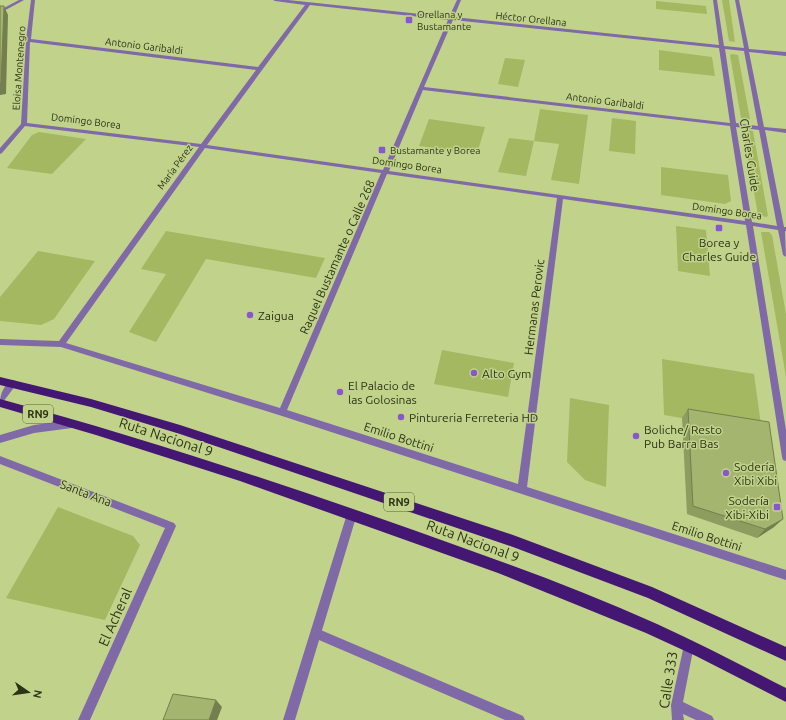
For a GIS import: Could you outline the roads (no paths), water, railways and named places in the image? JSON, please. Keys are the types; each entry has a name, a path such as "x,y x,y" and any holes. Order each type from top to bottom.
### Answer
{"main road":[{"name":"Ruta Nacional 9","path":"0,381 106,406 248,450 546,552 608,575 786,654"},
{"name":"Ruta Nacional 9","path":"0,402 76,424 352,514 507,569 689,645 786,695"}],"street":[{"path":"0,12 22,0"},
{"name":"Eloisa Montenegro","path":"0,152 24,124 28,40 33,0"},
{"name":"Héctor Orellana","path":"275,0 786,54"},
{"name":"Raquel Bustamante o Calle 268","path":"282,412 459,0"},
{"name":"Charles Guide","path":"715,0 733,125 786,457"},
{"name":"Charles Guide","path":"737,0 783,229 786,255"},
{"name":"María Pérez","path":"61,344 258,69 308,4"},
{"name":"Antonio Garibaldi","path":"28,40 258,69"},
{"name":"Antonio Garibaldi","path":"422,88 786,132"},
{"name":"Domingo Borea","path":"24,124 203,146 783,229"},
{"name":"Hermanas Perovic","path":"522,490 560,198"},
{"name":"Emilio Bottini","path":"0,342 61,344 282,412 786,574"},
{"path":"0,402 13,384"},
{"path":"0,439 34,429 76,424"},
{"name":"Santa Ana","path":"0,460 171,526"},
{"path":"289,720 352,514"},
{"name":"El Acheral","path":"84,720 171,526"},
{"path":"316,633 520,720"},
{"name":"Calle 333","path":"678,720 677,705 689,645"},
{"path":"677,705 708,720"}],"place":[{"name":"Orellana y Bustamante","path":"409,20"},
{"name":"Bustamante y Borea","path":"382,150"},
{"name":"Borea y Charles Guide","path":"719,228"},
{"name":"Zaigua","path":"250,315"},
{"name":"Alto Gym","path":"474,373"},
{"name":"El Palacio de las Golosinas","path":"340,392"},
{"name":"Pintureria Ferreteria HD","path":"401,417"},
{"name":"Boliche/ Resto Pub Barra Bas","path":"636,436"},
{"name":"Sodería Xibi Xibi","path":"726,473"},
{"name":"Sodería Xibi-Xibi","path":"777,507"}]}
